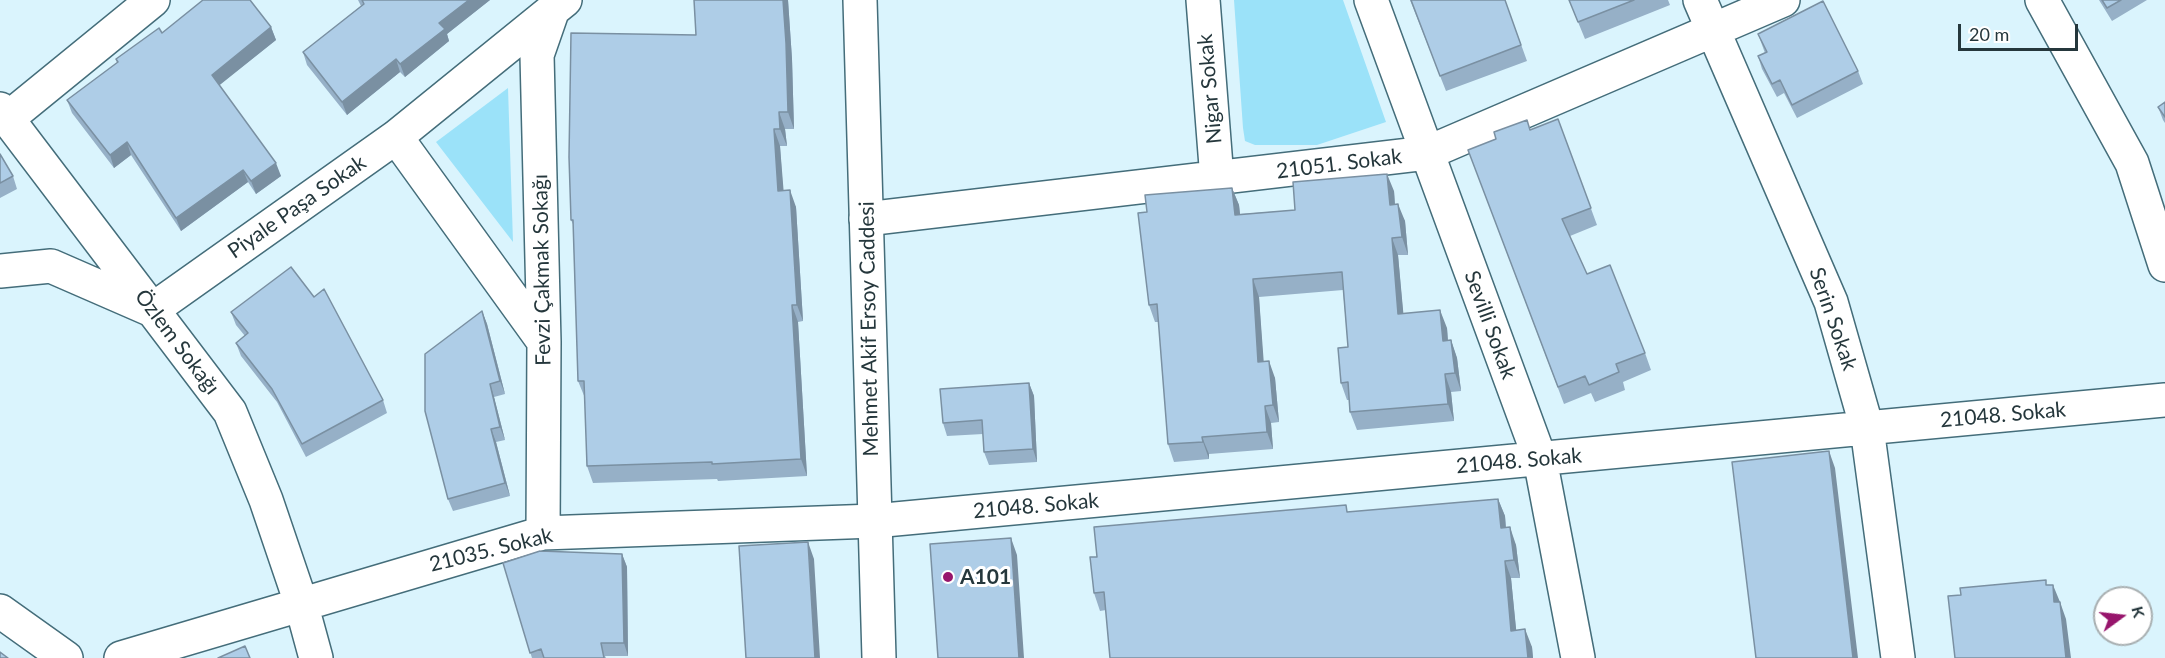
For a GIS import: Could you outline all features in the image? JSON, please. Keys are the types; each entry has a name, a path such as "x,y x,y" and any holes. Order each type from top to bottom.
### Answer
{"street":[{"path":"3,114 153,0"},
{"name":"Mehmet Akif Ersoy Caddesi","path":"860,0 879,658"},
{"name":"Nigar Sokak","path":"1203,0 1217,179"},
{"name":"Sevilli Sokak","path":"1371,0 1540,459 1578,658"},
{"name":"Serin Sokak","path":"1700,0 1831,302 1867,428 1898,658"},
{"name":"21051. Sokak","path":"866,219 1427,153 1783,0"},
{"path":"2042,0 2132,163 2165,265"},
{"name":"Piyale Paşa Sokak","path":"152,310 396,137 554,3"},
{"name":"Fevzi Çakmak Sokağı","path":"543,533 544,342 537,55 554,3"},
{"name":"Özlem Sokağı","path":"3,114 230,412 266,500 301,603 316,658"},
{"path":"396,137 544,342"},
{"path":"0,271 51,266 152,310"},
{"name":"21048. Sokak","path":"874,521 2165,400"},
{"name":"21035. Sokak","path":"121,658 543,533 874,521"},
{"path":"0,611 66,658"}],"shaded area":[{"path":"1234,0 1343,0 1386,122 1317,145 1255,145 1245,141"},
{"path":"508,88 513,242 436,142"}],"building":[{"path":"203,0 250,0 271,27 212,75 276,163 251,181 243,170 176,218 127,142 110,155 67,100 118,62 116,59 159,28 162,33"},
{"path":"362,0 469,0 439,23 445,29 400,64 396,59 342,102 303,52 364,4"},
{"path":"694,0 783,0 788,112 779,112 780,129 774,129 778,191 790,190 797,305 792,305 801,459 712,464 712,462 587,466 584,381 578,381 573,220 571,220 569,157 571,33 696,35"},
{"path":"1411,0 1505,0 1521,45 1440,76"},
{"path":"1569,0 1634,0 1578,22"},
{"path":"2102,0 2121,0 2107,8"},
{"path":"1823,1 1858,71 1792,105 1780,80 1772,84 1758,56 1767,52 1758,34"},
{"path":"2165,102 2165,117 2158,107"},
{"path":"1558,119 1591,208 1562,219 1587,274 1610,265 1645,353 1616,364 1619,372 1589,385 1585,376 1558,387 1468,150 1496,139 1494,132 1527,120 1530,130"},
{"path":"0,154 13,176 0,183"},
{"path":"1387,174 1390,205 1398,204 1402,237 1392,238 1398,314 1440,310 1443,341 1451,340 1455,373 1445,374 1448,404 1350,412 1348,382 1341,383 1338,348 1348,347 1342,272 1253,279 1258,362 1269,361 1273,405 1265,406 1267,432 1202,437 1203,442 1168,444 1157,304 1149,305 1138,213 1147,212 1145,195 1232,188 1235,215 1295,210 1293,182"},
{"path":"291,267 314,297 324,289 383,400 302,444 272,389 236,343 248,333 231,312"},
{"path":"482,311 500,381 490,384 500,427 491,429 505,483 448,499 425,411 425,354"},
{"path":"1029,383 1033,449 984,452 982,420 943,423 940,389"},
{"path":"1829,451 1853,658 1756,658 1732,462"},
{"path":"1498,499 1501,528 1510,527 1514,560 1505,561 1511,631 1525,629 1528,658 1110,658 1104,592 1094,593 1090,557 1097,557 1094,527 1346,505 1347,512"},
{"path":"1011,538 1019,658 938,658 930,544"},
{"path":"808,542 815,658 746,658 739,546"},
{"path":"540,551 622,554 624,643 601,643 604,658 544,658 541,649 530,653 503,563"},
{"path":"2046,580 2046,585 2053,585 2054,602 2060,602 2066,658 1955,658 1948,596 1961,595 1960,588"},
{"path":"245,646 250,658 218,658"},
{"path":"0,652 8,658 0,658"}],"place":[{"name":"A101","path":"948,577"}]}
